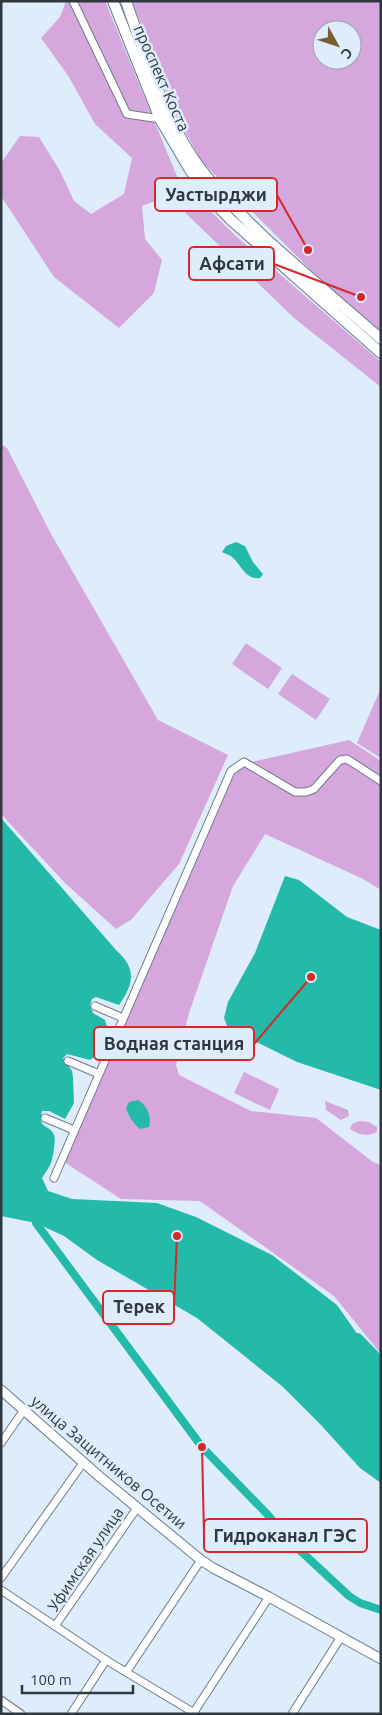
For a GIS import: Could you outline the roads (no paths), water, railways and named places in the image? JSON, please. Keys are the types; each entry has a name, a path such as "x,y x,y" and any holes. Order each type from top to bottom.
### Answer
{"main road":[{"name":"проспект Коста","path":"113,1 160,119 190,170 214,202 231,220 381,353"},
{"name":"проспект Коста","path":"126,1 152,74 171,118 196,163 222,196 297,268 381,339"}],"street":[{"path":"73,1 127,114 160,119"},
{"path":"54,1178 231,771 244,762 296,792 306,792 314,789 340,760 347,759 381,781"},
{"path":"95,1006 123,1018"},
{"path":"68,1060 98,1074"},
{"path":"45,1118 74,1130"},
{"name":"улица Защитников Осетии","path":"1,1390 83,1463 201,1560 381,1659"},
{"path":"1,1443 24,1410"},
{"path":"1,1578 83,1463"},
{"name":"Уфимская улица","path":"56,1626 137,1508"},
{"path":"127,1671 201,1560"},
{"path":"1,1590 106,1660 195,1713 269,1597"},
{"path":"292,1714 341,1637"},
{"path":"72,1714 106,1660"},
{"path":"1,1700 21,1714"}],"waterway":[{"path":"34,1215 36,1223 202,1447 268,1515 291,1542 349,1596 360,1603 381,1610"},
{"path":"357,1340 381,1365"}],"place":[{"name":"Уастырджи","path":"308,250"},
{"name":"Афсати","path":"361,297"},
{"name":"Водная станция","path":"311,977"},
{"name":"Терек","path":"177,1236"},
{"name":"Гидроканал ГЭС","path":"202,1447"}]}
